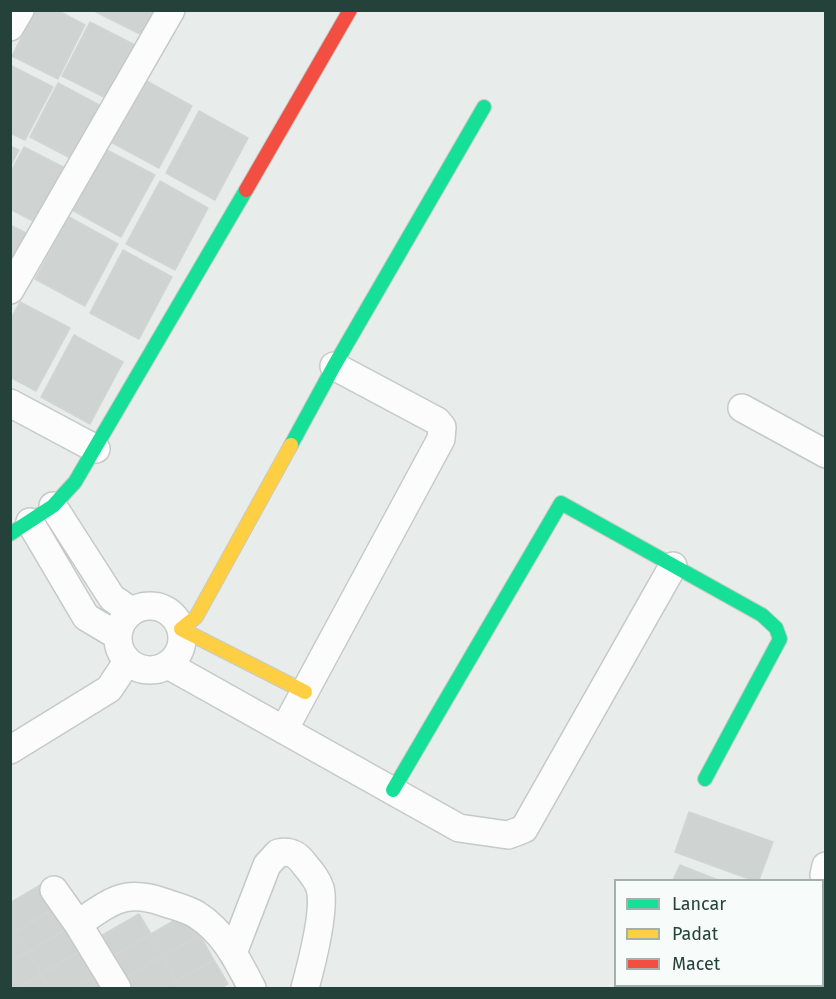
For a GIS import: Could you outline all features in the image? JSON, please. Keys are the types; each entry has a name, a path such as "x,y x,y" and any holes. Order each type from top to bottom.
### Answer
{"street":[{"path":"10,27 20,10"},
{"path":"10,290 171,10"},
{"path":"118,636 86,617 20,528 53,506 75,482 350,10"},
{"path":"181,629 195,617 334,366 484,107"},
{"path":"284,730 441,439 442,427 437,421 334,366"},
{"path":"10,404 96,449"},
{"path":"742,408 825,454"},
{"path":"393,790 561,503 762,615 776,628 780,639 705,780"},
{"path":"53,506 112,598 131,611"},
{"path":"168,665 459,828 508,835 524,829 673,566"},
{"path":"145,606 159,607 172,615 181,629 182,643 177,656 168,665 154,670 140,669 128,662 119,650 118,636 122,622 131,611 145,606"},
{"path":"181,629 305,692"},
{"path":"10,750 109,689 128,662"},
{"path":"233,953 267,865 278,853 292,853 300,857 317,880 321,891 322,906 305,988"},
{"path":"825,866 825,884"},
{"path":"54,890 78,924 117,988"},
{"path":"78,924 118,899 146,897 197,914 220,934 252,988"}],"building":[{"path":"35,10 57,10 85,25 58,79 12,56"},
{"path":"97,10 154,10 142,35 96,12"},
{"path":"90,22 135,45 108,99 62,76"},
{"path":"10,65 53,87 25,140 10,133"},
{"path":"143,79 192,106 159,168 109,141"},
{"path":"58,83 103,107 76,161 30,137"},
{"path":"199,111 248,138 215,200 166,173"},
{"path":"10,146 19,150 10,167"},
{"path":"24,147 69,170 41,225 10,209 10,173"},
{"path":"105,149 155,175 121,237 72,210"},
{"path":"160,181 208,208 175,270 126,244"},
{"path":"69,217 118,244 85,306 35,279"},
{"path":"10,225 30,235 10,273"},
{"path":"123,250 172,277 139,339 90,313"},
{"path":"20,302 70,328 36,391 10,377 10,320"},
{"path":"74,335 123,362 90,424 41,397"},
{"path":"689,812 773,842 759,879 749,879 675,852"},
{"path":"680,865 715,879 673,879"},
{"path":"42,884 57,907 17,931 10,917 10,903"},
{"path":"57,907 70,927 28,952 17,931"},
{"path":"187,913 200,935 163,956 151,934"},
{"path":"139,914 151,934 110,957 99,937"},
{"path":"10,917 17,931 10,935"},
{"path":"70,927 83,950 41,974 28,952"},
{"path":"17,931 28,952 10,962 10,935"},
{"path":"151,934 163,956 123,979 110,957"},
{"path":"200,935 214,960 177,981 163,956"},
{"path":"83,950 97,975 75,988 50,988 41,974"},
{"path":"28,952 41,974 18,988 10,988 10,962"},
{"path":"163,956 177,981 164,988 128,988 123,979"},
{"path":"214,960 228,984 220,988 182,988 177,981"},
{"path":"41,974 50,988 18,988"},
{"path":"97,975 105,988 75,988"},
{"path":"177,981 182,988 164,988"}],"traffic: fast":[{"path":"291,445 334,366 484,107"},
{"path":"10,534 53,506 75,482 246,190"},
{"path":"393,790 561,503 762,615 776,628 780,639 705,779"}],"traffic: slow":[{"path":"291,445 196,617 181,629 305,692"}],"traffic: jam":[{"path":"246,190 350,10"}]}
